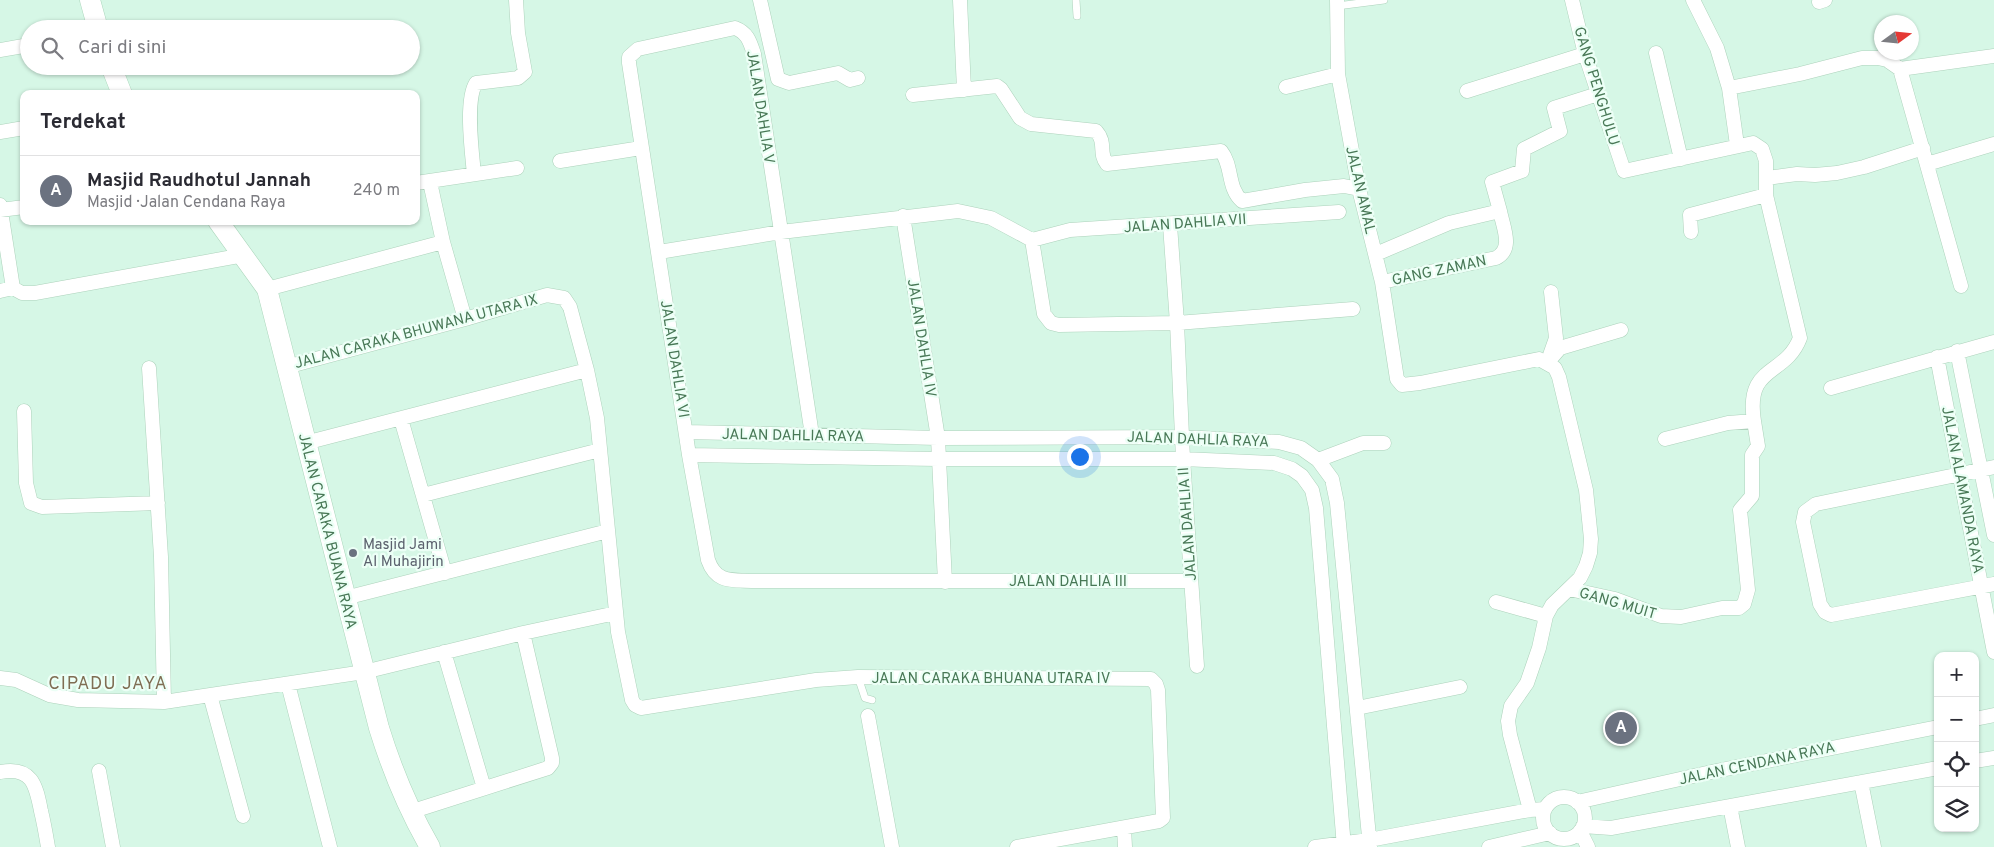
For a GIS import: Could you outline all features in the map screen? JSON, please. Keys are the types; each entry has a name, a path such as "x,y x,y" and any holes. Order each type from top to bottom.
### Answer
{"street":[{"path":"90,0 96,20"},
{"path":"474,174 470,118 472,88 476,83 518,78 522,76 525,67 516,0"},
{"path":"760,0 778,79 789,83 838,73 850,80 858,78"},
{"path":"960,0 964,90"},
{"name":"GANG PENGHULU","path":"1572,0 1585,54 1624,171 1681,159"},
{"path":"1693,0 1717,48 1729,88 1737,145"},
{"name":"JALAN AMAL","path":"1337,3 1338,74 1359,189 1382,282 1397,378 1402,385 1409,385 1437,381 1527,360 1539,359 1548,363"},
{"name":"JALAN DAHLIA V","path":"638,49 736,28 743,32 750,41 754,54 812,435"},
{"path":"0,50 20,47"},
{"name":"JALAN DAHLIA VI","path":"638,49 629,56 629,62 641,148 659,252 689,455 711,571"},
{"path":"1467,91 1585,54"},
{"path":"1656,54 1681,159 1737,145 1753,143 1762,149 1766,161 1766,195 1800,338 1795,351 1765,374 1757,386 1752,408 1754,421 1728,423 1665,439"},
{"path":"1900,69 1994,56"},
{"path":"1729,88 1800,74 1862,58 1887,60 1900,69 1962,286"},
{"path":"1286,87 1338,74"},
{"path":"115,75 120,90"},
{"path":"913,96 997,86 1020,118 1031,124 1096,131 1102,142 1102,157 1107,164 1221,151 1227,161 1233,190 1242,201 1305,190 1344,186 1359,189"},
{"path":"1376,254 1448,223 1500,211 1492,182 1522,171 1524,149 1560,131 1554,108 1598,94"},
{"path":"0,132 20,129"},
{"path":"1928,164 1994,144"},
{"path":"560,161 641,148"},
{"path":"1767,178 1797,174 1837,173 1864,167 1923,148"},
{"path":"420,183 517,168"},
{"path":"430,182 443,242 465,319"},
{"path":"1691,232 1689,217 1691,214 1766,195"},
{"path":"20,207 0,208 6,290 34,293 244,255"},
{"path":"659,252 781,232 902,216 958,211 980,214 1005,224 1032,240 1044,314 1051,323 1059,325 1177,323 1353,309"},
{"name":"GANG ZAMAN","path":"1382,282 1496,258 1505,251 1507,243 1500,211"},
{"name":"JALAN DAHLIA VII","path":"1032,240 1070,230 1170,225 1340,212"},
{"name":"JALAN DAHLIA IV","path":"902,216 938,438 938,459"},
{"name":"JALAN CARAKA BUANA RAYA","path":"221,225 267,289 364,672 392,771 410,812 430,847"},
{"name":"JALAN DAHLIA II","path":"1170,225 1177,323 1182,459 1197,666"},
{"path":"267,289 443,242"},
{"path":"1548,363 1556,338 1551,292"},
{"name":"JALAN CARAKA BHUWANA UTARA IX","path":"286,367 465,319 547,294"},
{"name":"JALAN CARAKA BHUANA UTARA IV","path":"547,294 564,298 570,308 587,370 597,418 618,632 632,700 635,705 641,708 816,680 858,677 1151,679 1156,684 1158,690 1163,818 1159,821 1124,828 1017,847"},
{"path":"1548,363 1560,348 1621,330"},
{"path":"1831,388 1994,342"},
{"name":"JALAN ALAMANDA RAYA","path":"1957,351 1987,469 1994,535"},
{"name":"JALAN ALAMANDA RAYA","path":"1937,357 1960,475 1988,585 1994,652"},
{"path":"1530,810 1510,735 1508,721 1511,706 1527,683 1539,648 1546,616 1552,605 1580,578 1590,552 1587,500 1559,377 1555,368 1548,363"},
{"path":"149,368 161,557 164,702"},
{"path":"305,443 587,370"},
{"path":"24,411 26,483 31,503 42,507 158,504"},
{"path":"401,419 445,573"},
{"name":"GANG MUIT","path":"1569,589 1615,599 1661,616 1681,617 1722,608 1738,608 1744,604 1748,590 1740,510 1752,496 1752,455 1758,446 1754,421"},
{"name":"JALAN DAHLIA RAYA","path":"686,432 938,438 1182,437 1279,442 1301,448 1318,460 1332,479 1337,503 1369,843"},
{"path":"1318,460 1363,444 1384,443"},
{"path":"423,496 600,450"},
{"name":"JALAN DAHLIA RAYA","path":"689,455 938,459 1182,459 1274,463 1292,469 1302,476 1312,490 1316,508 1344,845"},
{"path":"938,459 945,582"},
{"path":"1987,469 1816,504 1805,512 1803,522 1820,604 1825,612 1841,614 1988,585"},
{"path":"345,598 608,531"},
{"name":"JALAN DAHLIA III","path":"711,571 719,578 743,581 1191,581"},
{"path":"1496,602 1546,616"},
{"path":"0,678 16,680 49,695 78,700 164,702 364,672 523,633 616,613"},
{"path":"410,812 548,768 552,763 523,633"},
{"path":"444,652 484,788"},
{"path":"288,684 330,847"},
{"path":"1357,708 1460,687"},
{"path":"210,695 243,816"},
{"path":"1979,718 1994,715"},
{"path":"868,716 892,847"},
{"name":"JALAN CENDANA RAYA","path":"1577,802 1716,771 1934,727"},
{"path":"1979,761 1993,762"},
{"path":"1489,847 1568,838 1575,836 1582,829 1611,828 1934,769"},
{"path":"0,772 12,770 26,774 36,786 48,847"},
{"path":"99,771 113,847"},
{"path":"1861,782 1874,847"},
{"path":"1314,847 1369,843 1530,810 1545,809 1557,798 1568,797 1581,806 1585,816 1582,829 1588,847"},
{"path":"1730,806 1738,847"},
{"path":"1545,809 1543,822 1553,839"},
{"path":"1124,828 1125,847"}],"lane":[{"path":"1076,0 1077,16"},
{"path":"1337,3 1384,0"},
{"path":"858,677 865,698 872,700"}],"shaded area":[{"path":"0,0 1994,0 1994,847 0,847"}],"place":[{"name":"Masjid Jami Al Muhajirin","path":"353,553"},
{"name":"Masjid Raudhotul Jannah","path":"1621,728"}],"district":[{"name":"CIPADU JAYA","path":"108,683"}]}
